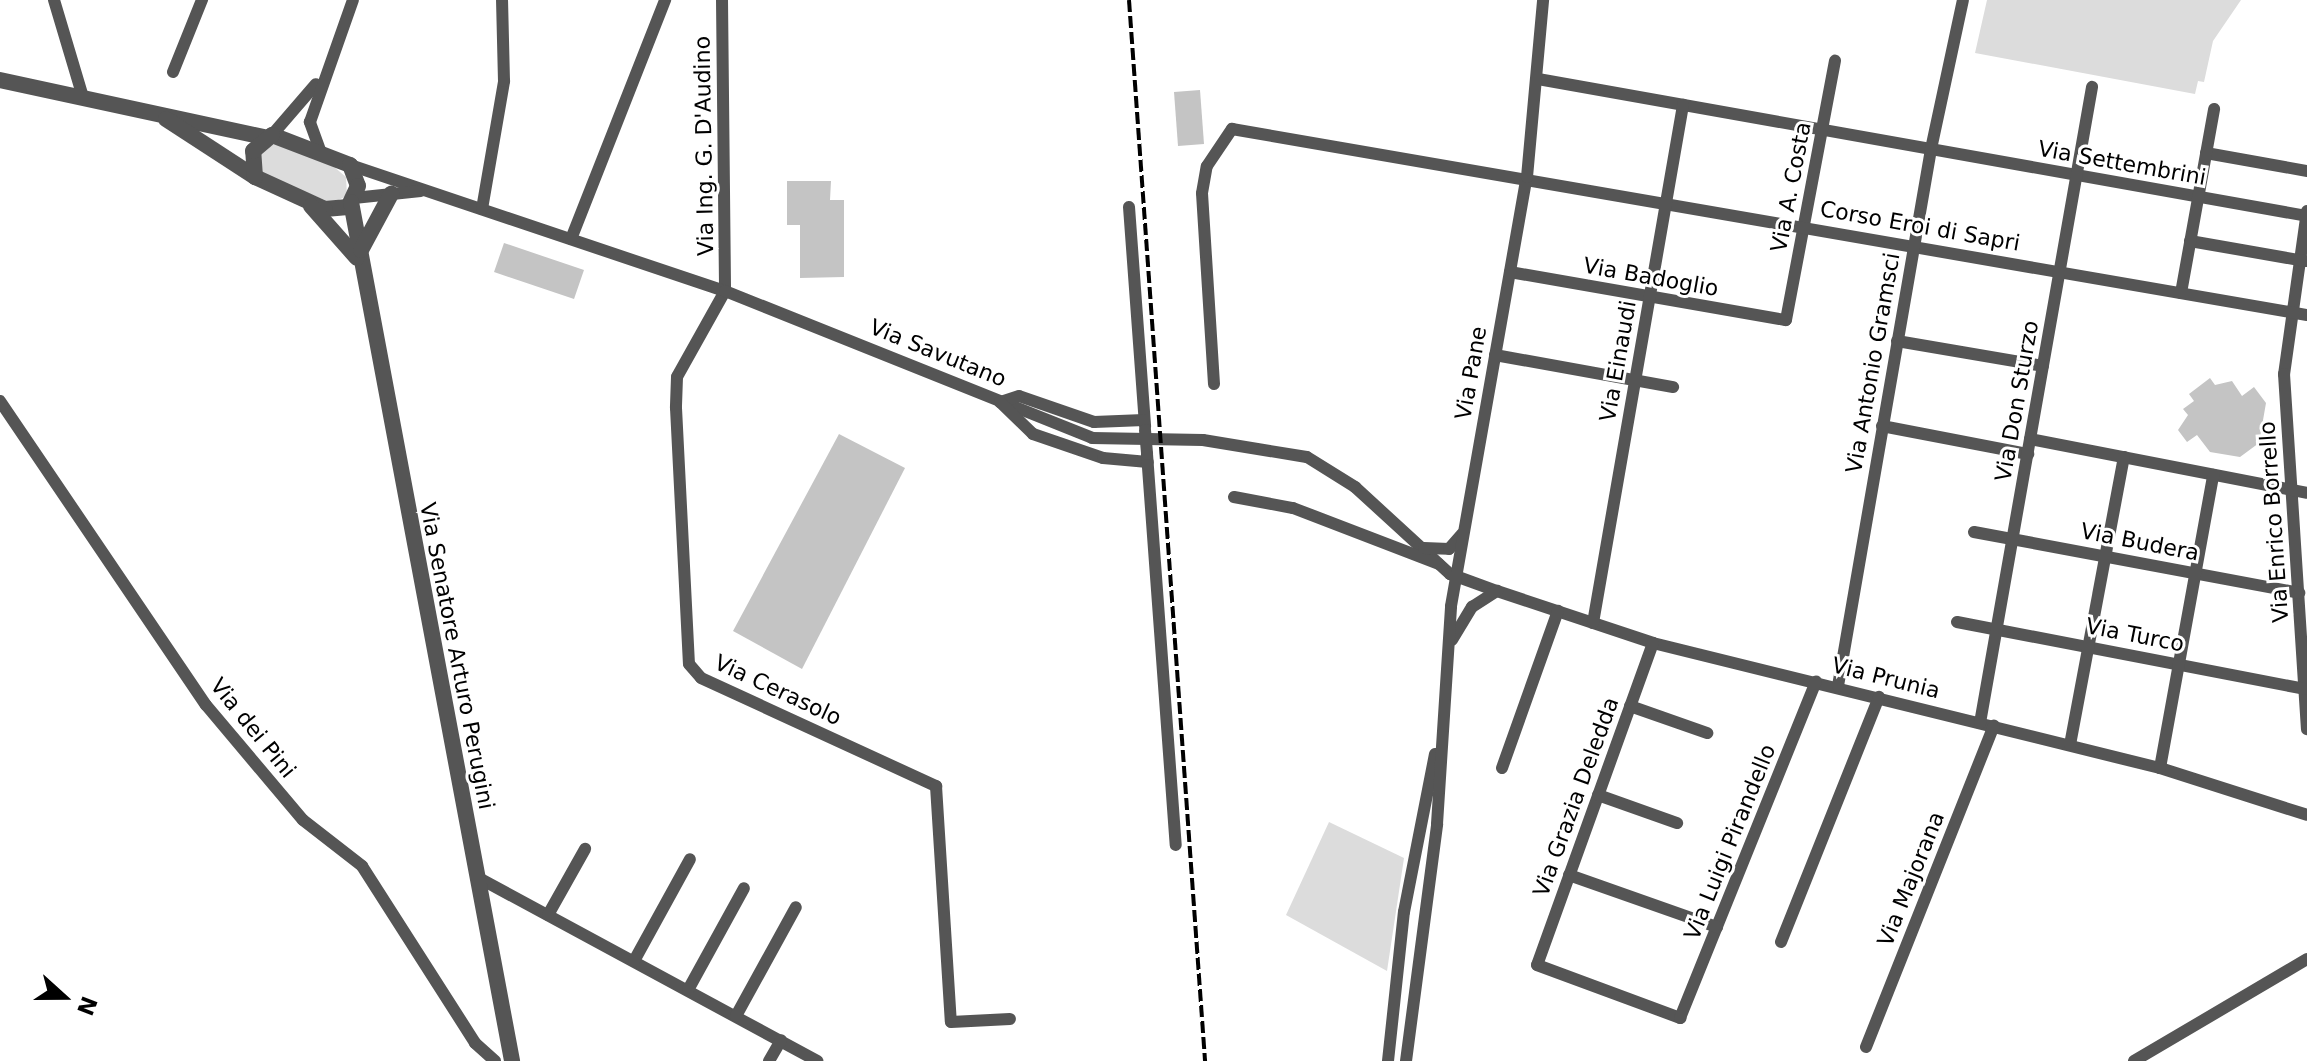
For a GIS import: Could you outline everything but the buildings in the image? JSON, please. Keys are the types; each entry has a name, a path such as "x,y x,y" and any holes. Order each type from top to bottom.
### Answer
{"street":[{"path":"54,0 83,97"},
{"path":"173,72 202,0"},
{"path":"320,150 310,122 322,75 353,0"},
{"path":"482,209 504,81 502,0"},
{"path":"571,239 665,0"},
{"name":"Via Ing. G. D'Audino","path":"722,0 725,291"},
{"name":"Via Pane","path":"1442,720 1455,577 1527,177 1543,0"},
{"name":"Via Antonio Gramsci","path":"1838,686 1931,149 1963,0"},
{"name":"Via A. Costa","path":"1786,320 1835,61"},
{"path":"255,177 253,151 322,75"},
{"name":"Via Settembrini","path":"1538,79 2198,197 2307,213"},
{"path":"0,80 268,136 320,150 350,165"},
{"name":"Via Don Sturzo","path":"1980,723 2092,87"},
{"name":"Via Einaudi","path":"1593,623 1683,105"},
{"path":"2181,293 2214,109"},
{"path":"158,113 255,177 310,204 339,210 352,200 432,191"},
{"name":"Corso Eroi di Sapri","path":"1214,384 1202,193 1207,166 1232,129 1666,201 2307,315"},
{"path":"2206,153 2307,171"},
{"name":"Via Savutano","path":"350,165 725,291 1092,438 1203,440 1307,457 1355,487 1455,577"},
{"name":"Via Senatore Arturo Perugini","path":"350,165 358,186 352,200 357,258 512,1061"},
{"path":"310,204 357,258 391,194"},
{"path":"1129,207 1176,845"},
{"name":"Via Enrico Borrello","path":"2307,213 2303,260 2291,312 2284,374 2307,729"},
{"path":"2190,241 2303,260"},
{"name":"Via Badoglio","path":"1510,272 1786,320"},
{"name":"Via Cerasolo","path":"725,291 677,377 689,664 701,678 936,786 951,1022 1010,1019"},
{"path":"1897,341 2043,366"},
{"path":"1495,355 1673,387"},
{"path":"1145,425 1094,422 1019,396 1000,402 1033,434 1103,458 1147,458"},
{"name":"Via dei Pini","path":"0,401 206,705 303,820 362,866 475,1043 495,1061"},
{"path":"1882,426 2028,454"},
{"path":"2030,439 2307,493"},
{"path":"2070,745 2124,457"},
{"path":"2160,768 2213,475"},
{"path":"1234,497 1293,508 1410,558 1439,564"},
{"path":"1419,544 1449,549 1464,528"},
{"name":"Via Budera","path":"1974,532 2299,593"},
{"name":"Via Prunia","path":"1455,577 1653,643 1838,686 2160,768 2307,815"},
{"path":"1449,651 1463,618 1497,591"},
{"path":"1502,768 1558,611"},
{"name":"Via Turco","path":"1957,622 2305,689"},
{"name":"Via Grazia Deledda","path":"1653,643 1537,965 1680,1018"},
{"name":"Via Luigi Pirandello","path":"1680,1018 1816,681"},
{"path":"1781,942 1879,697"},
{"path":"1630,706 1707,733"},
{"path":"1388,1061 1404,912 1442,720"},
{"path":"1406,1061 1437,824 1442,720"},
{"name":"Via Majorana","path":"1866,1047 1994,726"},
{"path":"1598,795 1677,823"},
{"path":"548,915 585,849"},
{"path":"634,961 690,859"},
{"path":"1569,875 1717,927"},
{"path":"477,877 817,1061"},
{"path":"688,990 744,888"},
{"path":"736,1016 796,907"},
{"path":"2134,1061 2307,959"},
{"path":"769,1061 781,1040"}],"shaded area":[{"path":"1987,0 2241,0 2213,41 2204,82 2198,81 2195,94 1975,53"},
{"path":"275,144 333,166 346,177 347,196 332,203 267,176 260,170 259,151"},
{"path":"1329,822 1404,858 1387,971 1286,915"}],"railway":[{"path":"1129,0 1205,1061"}]}
